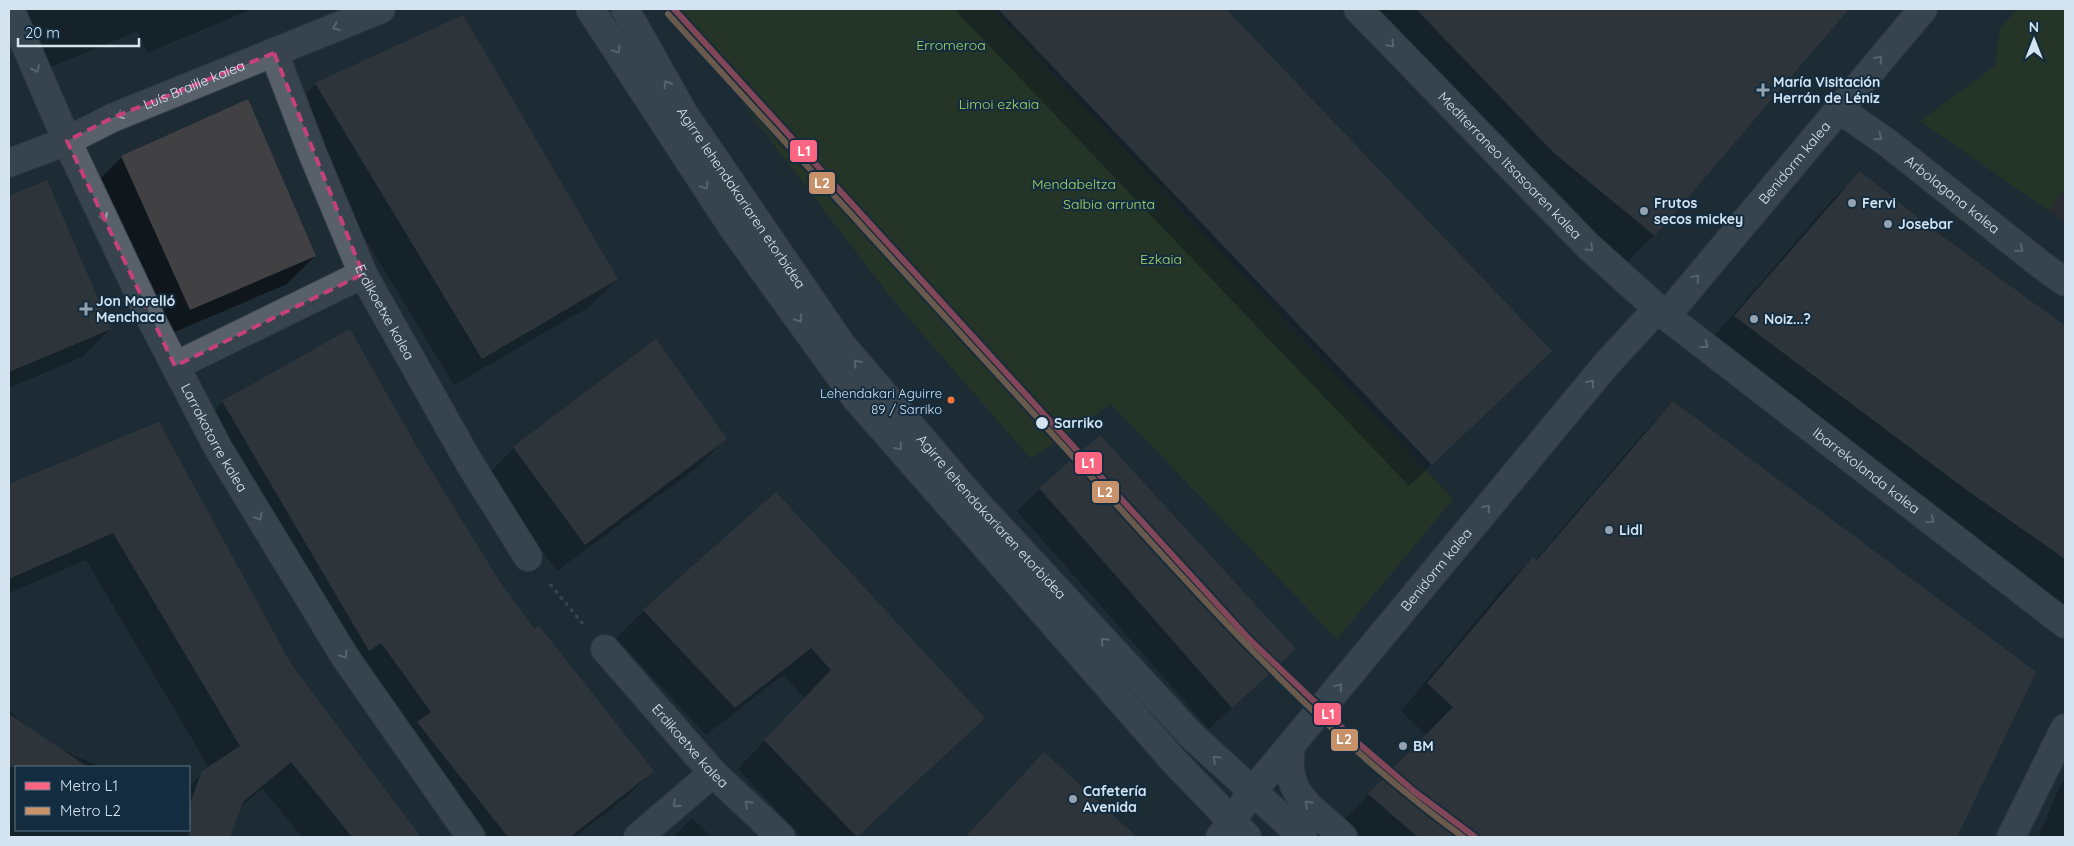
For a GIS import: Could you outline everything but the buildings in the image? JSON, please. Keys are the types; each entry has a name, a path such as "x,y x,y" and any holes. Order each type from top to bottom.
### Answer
{"street":[{"name":"Larrakotorre kalea","path":"10,9 67,141 218,448 345,657 471,837"},
{"name":"Luís Braille kalea","path":"9,163 67,141 112,118 381,9"},
{"name":"Agirre lehendakariaren etorbidea","path":"590,9 733,228 855,397 1173,760 1232,832"},
{"name":"Agirre lehendakariaren etorbidea","path":"624,9 684,114 841,344 974,500 1192,736 1303,837"},
{"name":"Mediterraneo Itsasoaren kalea","path":"1358,9 1588,246 1662,312"},
{"name":"Benidorm kalea","path":"1232,832 1252,792 1604,367 1662,312 1839,109 1878,59 1923,9"},
{"name":"Erdikoetxe kalea","path":"274,53 363,274 470,464 528,558"},
{"name":"Arbolagana kalea","path":"1839,109 1889,144 2065,282"},
{"path":"176,366 363,274"},
{"name":"Ibarrekolanda kalea","path":"1662,312 2065,624"},
{"name":"Erdikoetxe kalea","path":"605,649 713,773 781,837"},
{"path":"2012,837 2065,728"},
{"path":"1291,745 1288,764 1289,772 1302,800 1344,837"},
{"path":"638,837 713,773"}],"path":[{"path":"548,581 572,611"},
{"path":"1270,673 1279,683"}],"highlighted area":[{"path":"274,53 363,274 175,366 67,141 112,118"}],"shaded area":[{"path":"2065,188 2065,223 2049,211"}],"green space":[{"path":"670,9 992,9 1453,499 1337,639 1111,404 1031,459 892,299"},
{"path":"2017,9 2065,9 2065,188 2049,211 1920,121 1995,66 2000,29"}],"metro line":[{"name":"L1","path":"674,9 1249,639 1358,743 1415,792 1475,837"},
{"name":"L2","path":"668,14 1167,560 1260,659 1358,752 1409,796 1463,837"}],"place":[{"name":"María Visitación Herrán de Léniz","path":"1763,90"},
{"name":"Fervi","path":"1852,203"},
{"name":"Frutos secos mickey","path":"1644,211"},
{"name":"Josebar","path":"1888,224"},
{"name":"Jon Morelló Menchaca","path":"86,309"},
{"name":"Noiz...?","path":"1754,319"},
{"name":"Lehendakari Aguirre 89 / Sarriko","path":"951,400"},
{"name":"Sarriko","path":"1042,423"},
{"name":"Lidl","path":"1609,530"},
{"name":"BM","path":"1403,746"},
{"name":"Cafetería Avenida","path":"1073,799"}],"park label":[{"name":"Erromeroa","path":"951,45"},
{"name":"Limoi ezkaia","path":"999,104"},
{"name":"Mendabeltza","path":"1074,184"},
{"name":"Salbia arrunta","path":"1109,204"},
{"name":"Ezkaia","path":"1161,259"}]}
